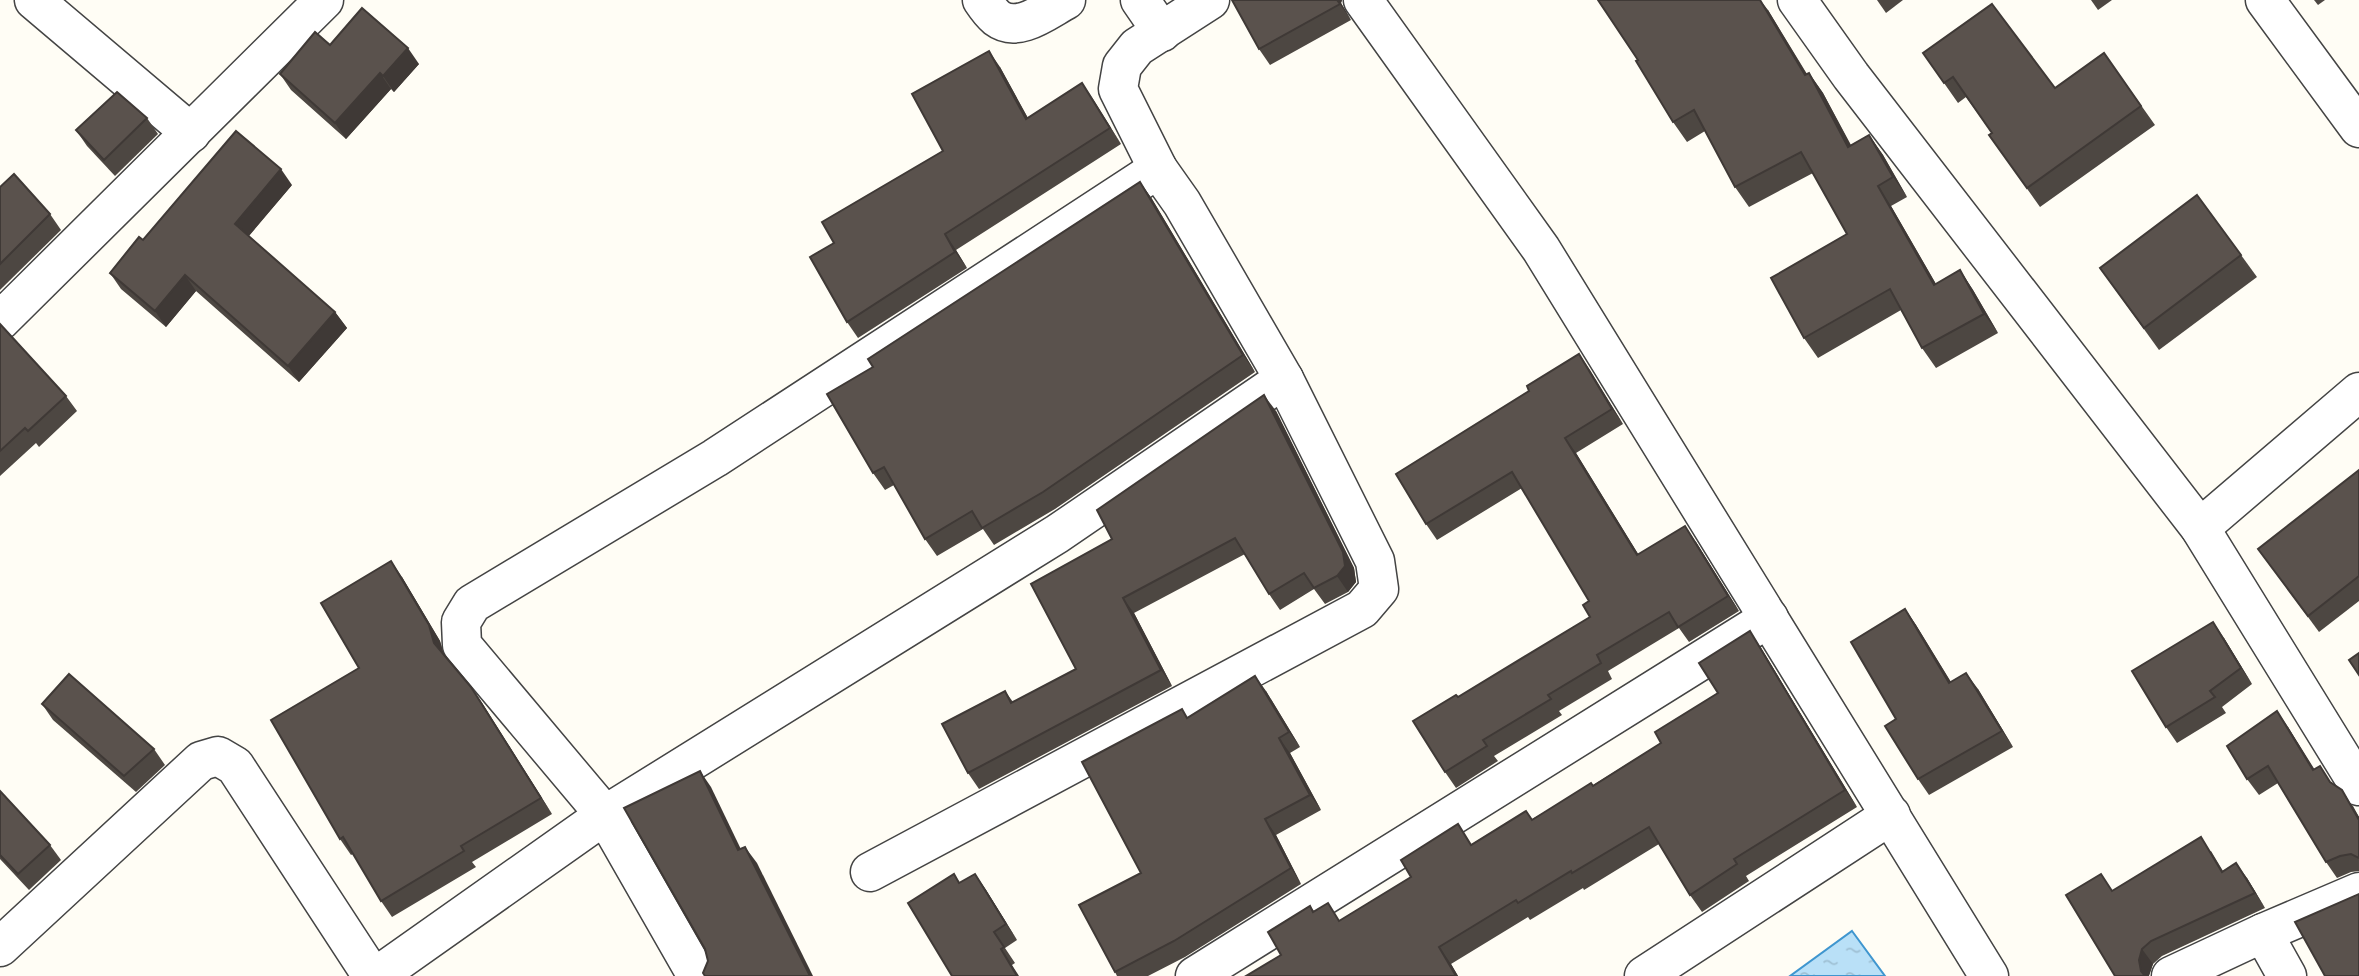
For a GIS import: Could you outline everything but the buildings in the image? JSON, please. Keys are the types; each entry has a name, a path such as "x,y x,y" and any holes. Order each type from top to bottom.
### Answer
{"street":[{"path":"34,0 191,133"},
{"path":"0,321 324,0"},
{"path":"982,0 997,18 1008,23 1024,22 1066,0"},
{"path":"1140,0 1162,32"},
{"path":"870,872 1362,609 1379,589 1375,561 1284,379 1182,203 1158,169 1118,89 1122,66 1138,47 1210,0"},
{"path":"1363,0 1541,249 1989,976"},
{"path":"1797,0 1851,76 2200,528 2359,786"},
{"path":"2265,0 2359,128"},
{"path":"697,976 605,815 462,645 461,622 472,604 715,458 1158,169"},
{"path":"0,947 201,761 218,756 235,766 375,976 605,815 1057,534 1284,379"},
{"path":"2200,528 2359,392"},
{"path":"1195,976 1769,618"},
{"path":"1644,976 1891,816"},
{"path":"2171,976 2359,892"},
{"path":"2263,933 2287,976"}],"water":[{"path":"1852,931 1885,976 1790,976"}]}
